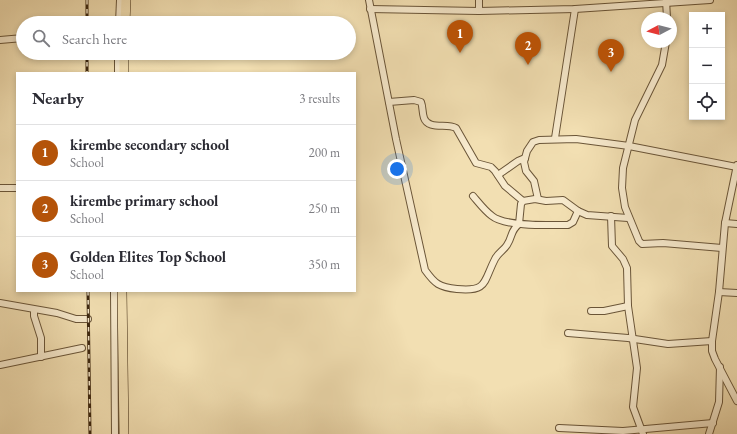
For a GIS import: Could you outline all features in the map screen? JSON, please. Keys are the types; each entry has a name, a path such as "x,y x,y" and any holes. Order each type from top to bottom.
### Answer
{"highway":[{"path":"125,16 126,0"},
{"path":"124,60 124,72"},
{"path":"122,292 124,434"}],"street":[{"path":"119,16 120,0"},
{"path":"369,0 425,270 433,281 441,286 449,288 469,290 480,288 498,254 508,244 513,229 519,224 520,209 523,201"},
{"path":"479,0 479,11"},
{"path":"370,9 479,11 575,9 666,1 710,0"},
{"path":"666,1 667,12"},
{"path":"555,138 575,9"},
{"path":"0,40 16,39"},
{"path":"665,48 662,65 639,110 623,168 622,184 628,218 640,243 642,244 663,243 722,248"},
{"path":"118,60 118,72"},
{"path":"389,102 414,100 420,102 426,122 456,128 476,163 490,167 498,174 505,186 523,201 538,199 563,200 578,211 587,215 628,218"},
{"path":"538,199 534,181 525,167 525,158 527,151 533,142 539,140 555,138 576,139 629,146 737,166 725,223 719,292 712,341 712,350 737,400"},
{"path":"498,174 518,160 525,158"},
{"path":"0,188 16,188"},
{"path":"473,196 492,216 499,220 519,224 568,225 573,222 578,211"},
{"path":"611,216 612,246 623,259 627,268 628,306 637,368 633,407 642,431"},
{"path":"725,223 737,224"},
{"path":"114,292 116,434"},
{"path":"719,292 737,293"},
{"path":"0,303 57,313 76,319 88,319"},
{"path":"590,311 604,311 628,306"},
{"path":"34,310 34,316 41,338 41,357"},
{"path":"568,333 632,338 668,344 712,341"},
{"path":"0,365 82,348"},
{"path":"710,434 720,394 720,367"},
{"path":"559,428 642,431 713,423"}],"railway":[{"path":"87,0 87,16"},
{"path":"87,60 87,72"},
{"path":"88,292 90,434"}],"place":[{"name":"kirembe secondary school","path":"460,53"},
{"name":"kirembe primary school","path":"528,65"},
{"name":"Golden Elites Top School","path":"611,72"}]}
